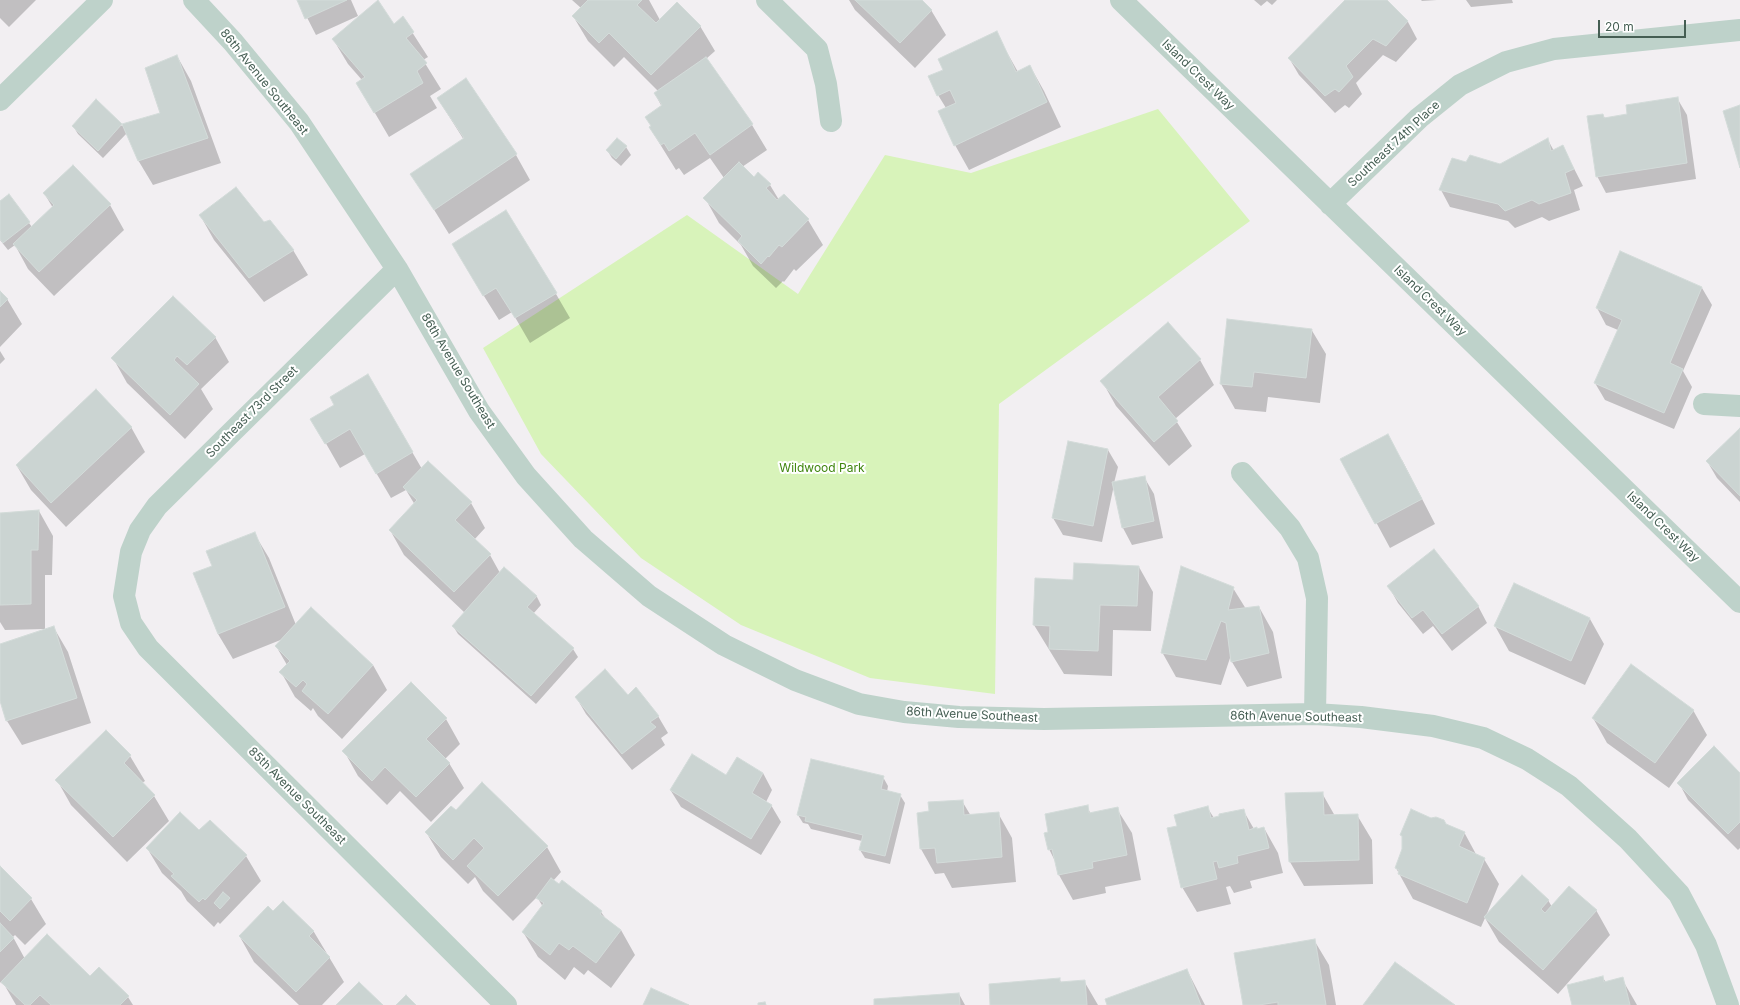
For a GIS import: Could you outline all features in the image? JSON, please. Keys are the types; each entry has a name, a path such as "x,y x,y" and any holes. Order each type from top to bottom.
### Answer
{"street":[{"path":"0,100 102,0"},
{"name":"86th Avenue Southeast","path":"194,0 233,42 299,122 397,269 479,411 531,481 583,539 649,596 731,648 795,680 860,704 904,712 959,716 1044,719 1315,714 1361,716 1433,726 1484,738 1527,759 1569,786 1628,839 1679,894 1706,945 1728,1005"},
{"path":"767,0 817,49 826,84 831,121"},
{"name":"Island Crest Way","path":"1121,0 1740,602"},
{"name":"Southeast 74th Place","path":"1330,204 1419,118 1460,85 1506,62 1554,49 1740,30"},
{"name":"Southeast 73rd Street","path":"128,569 131,552 140,530 157,506 397,269"},
{"path":"1704,404 1740,406"},
{"path":"1242,473 1290,528 1308,558 1317,598 1315,714"},
{"name":"85th Avenue Southeast","path":"128,569 124,596 131,623 148,648 506,1005"}],"green space":[{"name":"Wildwood Park","path":"1158,109 1250,221 999,404 995,694 870,678 741,625 641,558 541,454 483,348 687,215 798,294 885,155 971,173"}],"building":[{"path":"297,0 347,0 305,19"},
{"path":"378,0 394,24 403,16 414,32 406,38 427,63 417,71 423,83 374,113 356,83 365,77 332,39"},
{"path":"588,0 642,0 637,5 656,23 677,2 701,26 651,75 609,33 599,43 572,16"},
{"path":"855,0 922,0 932,10 900,43"},
{"path":"1345,0 1387,0 1408,21 1386,46 1373,39 1346,66 1353,77 1339,92 1335,89 1325,96 1288,58"},
{"path":"997,31 1016,72 1030,65 1047,102 954,146 938,111 956,103 950,90 937,96 928,76 943,70 938,59"},
{"path":"177,55 208,138 138,161 122,124 160,113 145,68"},
{"path":"706,57 753,124 710,155 695,133 669,151 664,143 661,145 649,127 651,126 645,117 662,105 654,93"},
{"path":"466,78 517,154 434,210 410,174 464,138 437,98"},
{"path":"1678,97 1687,163 1596,177 1587,116 1603,114 1604,118 1627,114 1626,105"},
{"path":"96,99 122,124 98,151 72,126"},
{"path":"1740,105 1740,168 1723,111"},
{"path":"617,138 627,146 616,159 606,150"},
{"path":"1548,138 1551,151 1563,145 1574,169 1565,173 1571,193 1539,204 1532,200 1505,211 1498,204 1439,190 1452,158 1466,162 1470,155 1500,164"},
{"path":"739,162 754,177 758,172 771,184 766,188 777,200 784,194 809,219 782,247 779,245 761,264 738,241 742,236 703,198"},
{"path":"73,165 111,204 39,272 13,244 54,205 43,193"},
{"path":"236,187 264,222 270,220 294,250 249,278 199,215"},
{"path":"9,194 30,222 3,243 0,239 0,201"},
{"path":"506,210 557,293 515,318 496,288 483,296 452,244"},
{"path":"1620,251 1702,287 1670,363 1683,369 1664,413 1594,383 1622,320 1596,308"},
{"path":"0,291 8,299 0,307"},
{"path":"173,296 216,337 187,365 177,356 174,360 199,384 170,415 111,358"},
{"path":"1227,319 1312,329 1306,378 1254,372 1252,387 1220,384"},
{"path":"1168,322 1201,359 1158,397 1178,421 1154,442 1100,381"},
{"path":"368,374 413,452 376,474 350,429 325,444 310,419 334,405 330,397"},
{"path":"96,389 132,427 51,503 16,465"},
{"path":"1740,428 1740,496 1706,461"},
{"path":"1388,434 1422,499 1375,524 1340,459"},
{"path":"1068,441 1108,449 1093,526 1052,518"},
{"path":"428,461 472,502 455,520 491,554 454,592 389,530 417,500 403,487"},
{"path":"1145,476 1154,521 1122,528 1112,482"},
{"path":"39,510 38,550 31,550 31,604 0,605 0,513"},
{"path":"255,532 285,607 218,634 193,573 212,566 206,551"},
{"path":"1434,549 1479,606 1442,634 1423,610 1412,618 1387,586"},
{"path":"1074,563 1139,566 1137,606 1100,605 1098,651 1049,649 1050,626 1033,625 1035,578 1073,580"},
{"path":"1181,566 1234,587 1228,610 1259,606 1269,653 1231,662 1226,623 1221,621 1206,660 1161,653"},
{"path":"504,567 537,596 527,607 574,648 531,696 452,626"},
{"path":"1514,583 1590,618 1571,661 1494,626"},
{"path":"311,607 373,665 328,714 302,691 307,684 303,680 296,687 279,672 290,661 275,646"},
{"path":"54,626 77,698 6,721 0,701 0,644"},
{"path":"1631,664 1694,710 1655,763 1592,718"},
{"path":"605,669 628,695 636,687 659,716 650,722 656,727 622,754 575,697"},
{"path":"411,682 447,718 426,739 450,763 416,797 385,767 372,781 342,751"},
{"path":"106,730 131,755 124,763 155,795 113,837 55,780"},
{"path":"1714,746 1740,773 1740,822 1728,834 1677,783"},
{"path":"692,754 726,775 737,757 763,773 752,793 772,805 751,839 670,790"},
{"path":"811,759 884,776 881,789 901,794 885,856 859,850 863,835 805,821 806,817 797,815"},
{"path":"482,782 548,846 498,896 467,866 484,848 474,838 453,860 425,832 451,806 456,810"},
{"path":"1323,792 1324,815 1358,814 1359,860 1289,862 1285,793"},
{"path":"963,800 964,815 999,812 1002,857 937,863 935,848 920,849 917,813 929,811 928,802"},
{"path":"1088,805 1089,813 1118,807 1127,855 1092,862 1093,868 1058,875 1052,849 1048,850 1044,833 1048,832 1045,814"},
{"path":"1208,806 1211,818 1219,816 1219,814 1244,809 1249,830 1257,827 1257,829 1264,827 1269,848 1237,856 1238,863 1219,868 1217,861 1213,862 1217,879 1181,888 1167,828 1177,826 1174,815"},
{"path":"1411,809 1431,818 1436,817 1444,820 1446,824 1465,832 1459,846 1485,858 1467,903 1398,874 1399,870 1395,868 1402,849 1402,836 1400,835"},
{"path":"180,812 199,830 210,820 247,855 205,900 203,898 199,902 171,876 174,874 146,848"},
{"path":"0,866 32,898 10,921 0,911"},
{"path":"1522,875 1549,900 1541,909 1545,913 1569,886 1597,910 1543,970 1484,917"},
{"path":"551,878 559,884 562,880 602,911 600,914 621,930 596,963 573,946 569,950 559,943 550,955 522,932 544,903 536,898"},
{"path":"223,892 230,898 220,909 214,903"},
{"path":"283,901 314,931 309,936 330,957 296,992 239,936 268,906 273,911"},
{"path":"0,923 14,938 0,952"},
{"path":"47,934 90,976 99,967 129,996 120,1005 51,1005 40,995 30,1005 25,1005 1,982"},
{"path":"1315,939 1326,1005 1278,1005 1278,1002 1259,1005 1243,1005 1234,953"},
{"path":"1395,962 1455,1005 1363,1005"},
{"path":"1187,969 1201,1005 1107,1005 1105,999"},
{"path":"1603,976 1604,982 1623,977 1630,1005 1572,1005 1567,985"},
{"path":"1060,978 1060,982 1085,980 1087,1005 990,1005 989,984"},
{"path":"359,982 383,1005 336,1005"},
{"path":"651,988 689,1005 643,1005"},
{"path":"959,993 960,1005 874,1005 874,999"},
{"path":"406,995 416,1005 396,1005"},
{"path":"765,1002 766,1005 758,1005 758,1003"}]}
